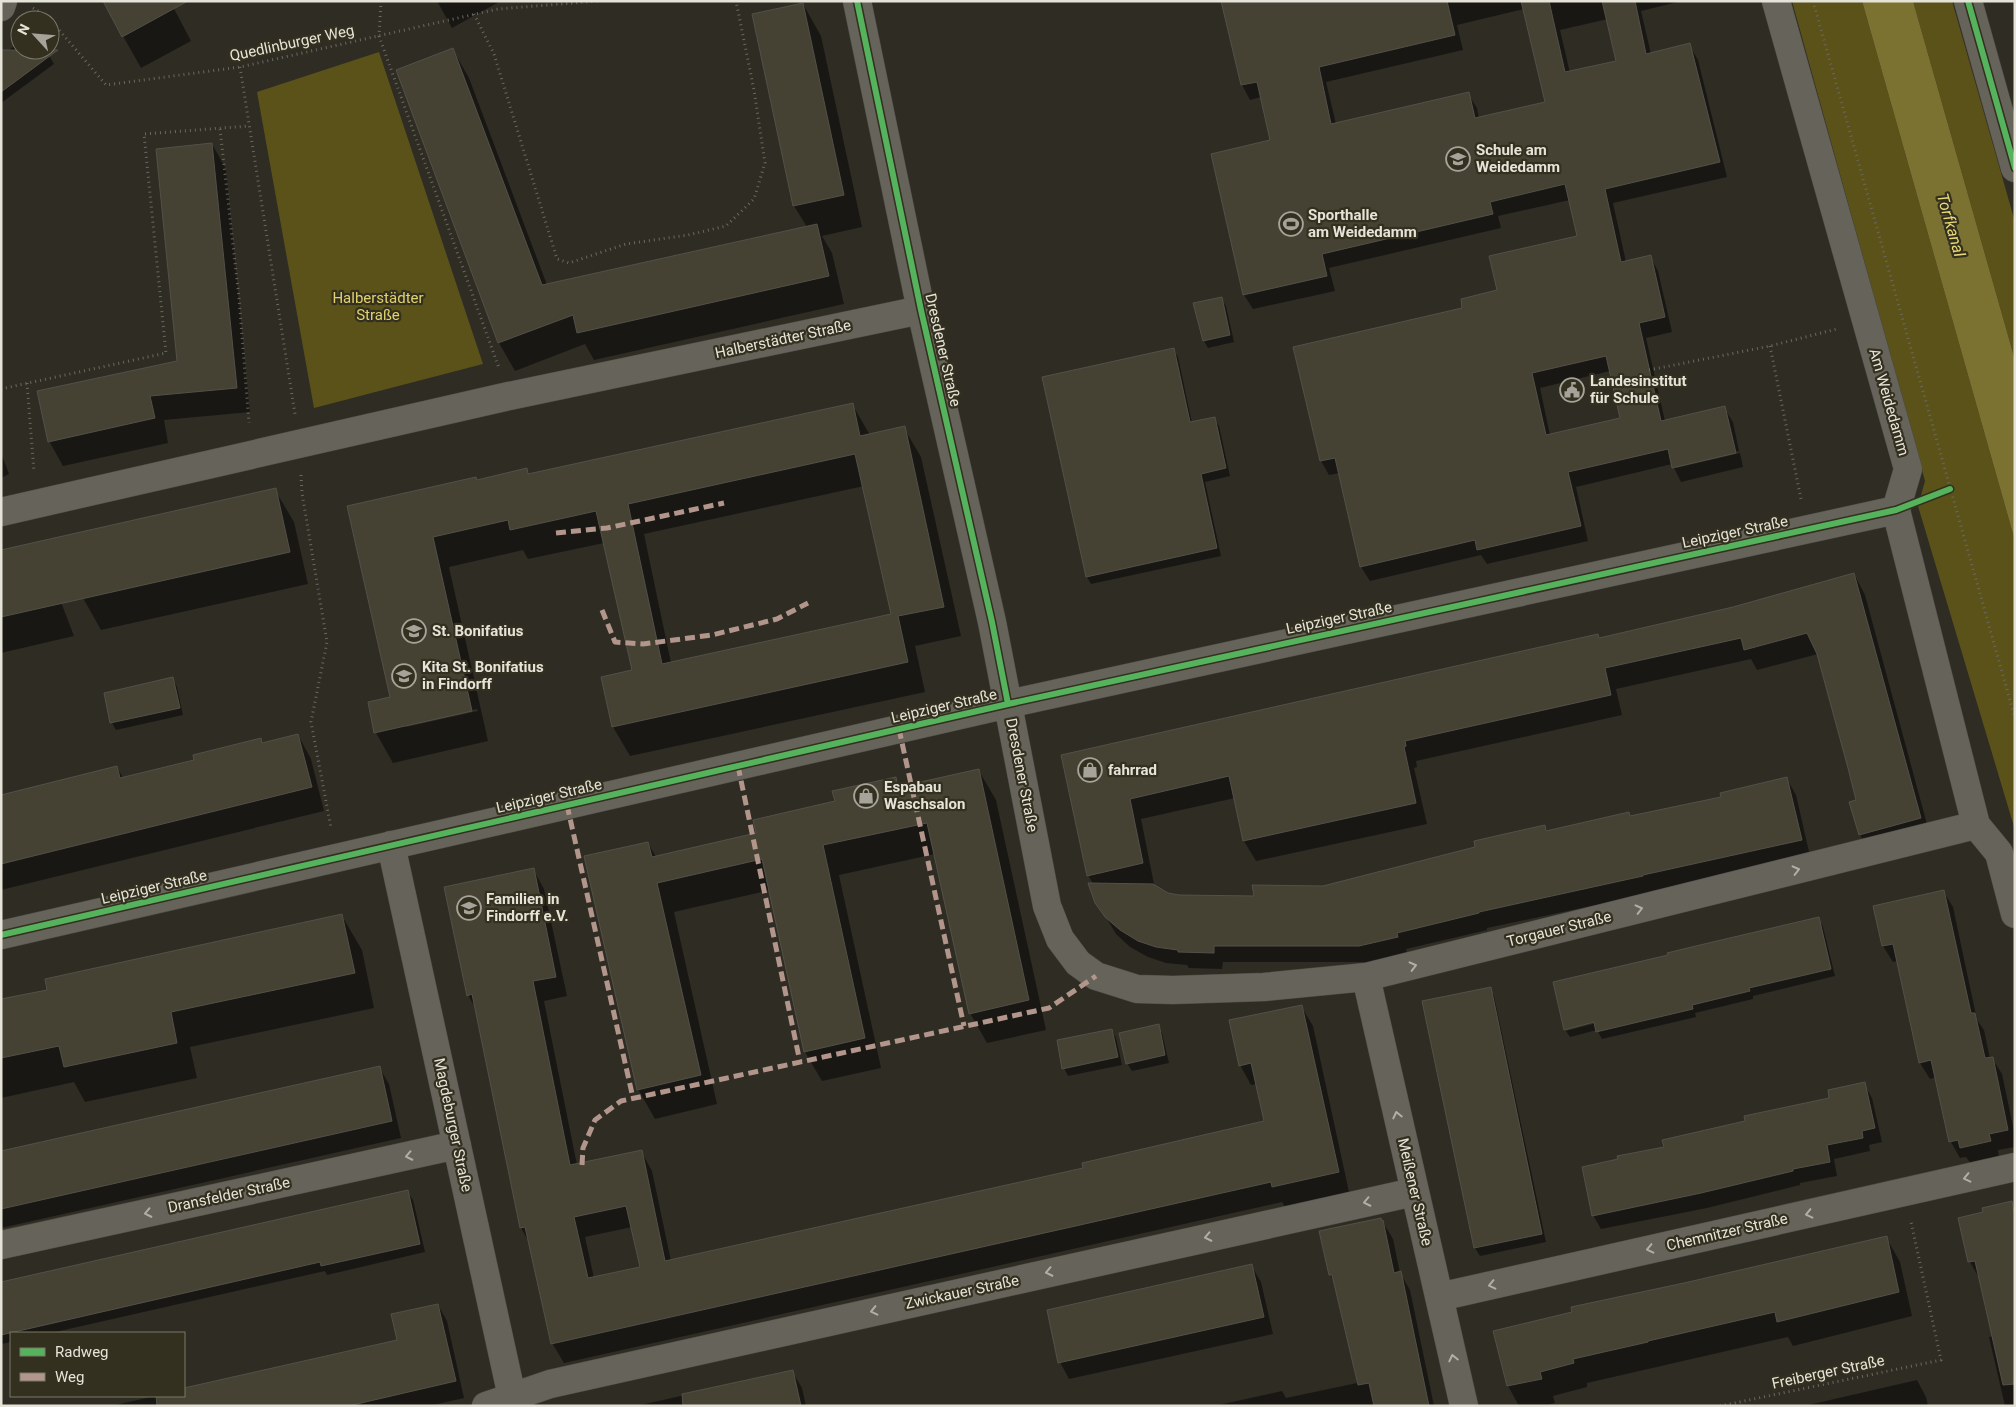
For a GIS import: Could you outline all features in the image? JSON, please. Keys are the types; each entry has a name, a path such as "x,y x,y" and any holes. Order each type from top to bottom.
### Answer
{"street":[{"path":"1,7 2,1"},
{"name":"Dresdener Straße","path":"857,1 921,310 992,622 1047,906 1060,939 1078,963 1096,976"},
{"name":"Am Weidedamm","path":"1776,1 1908,469 1896,510"},
{"path":"1968,1 2015,168"},
{"name":"Halberstädter Straße","path":"1,512 509,396 921,310"},
{"path":"1896,510 1976,825 1999,853 2015,914"},
{"name":"Leipziger Straße","path":"1,935 1008,704 1896,510"},
{"name":"Torgauer Straße","path":"1096,976 1136,989 1172,990 1264,987 1366,977 1976,825"},
{"name":"Magdeburger Straße","path":"391,845 513,1402"},
{"name":"Meißener Straße","path":"1366,977 1464,1406"},
{"name":"Dransfelder Straße","path":"1,1245 457,1145"},
{"name":"Chemnitzer Straße","path":"1439,1297 2015,1167"},
{"name":"Zwickauer Straße","path":"486,1406 513,1402 560,1382 1414,1192"}],"path":[{"path":"381,1 379,36 509,396"},
{"path":"513,1 516,8"},
{"path":"474,14 494,54 557,259 569,263 626,244 688,235 726,226 754,199 765,163 754,90 736,1"},
{"path":"1813,1 2015,718"},
{"path":"240,67 300,445 302,493 327,642 311,722 336,858"},
{"path":"1,389 166,353 144,134 249,126"},
{"path":"220,129 239,298 252,456"},
{"path":"1649,370 1770,346 1867,322"},
{"path":"1770,346 1807,529"},
{"path":"27,383 37,504"},
{"path":"1941,492 1950,489"}],"green space":[{"path":"1792,1 1862,1 2015,541 2015,830 1918,506 1925,481"},
{"path":"1913,1 1952,1 2015,222 2015,360"},
{"name":"Halberstädter Straße","path":"379,52 483,364 314,408 257,92"}],"water":[{"name":"Torfkanal","path":"1862,1 1913,1 2015,360 2015,541"}],"building":[{"path":"103,1 188,1 122,37"},
{"path":"1221,1 1447,1 1455,35 1319,67 1331,124 1469,92 1475,118 1545,102 1521,1 1549,1 1565,72 1616,61 1602,1 1635,1 1646,54 1690,43 1720,162 1605,189 1621,262 1651,255 1665,317 1639,323 1661,421 1725,406 1736,453 1672,468 1668,449 1568,472 1581,526 1477,550 1475,540 1360,567 1335,458 1320,461 1293,347 1462,308 1461,299 1497,290 1489,256 1577,236 1565,184 1490,202 1493,214 1322,254 1327,276 1243,295 1211,154 1270,140 1257,82 1241,85","holes":["1606,356 1620,418 1546,435 1532,373"]},
{"path":"803,3 844,195 793,206 752,14"},
{"path":"453,48 542,285 817,224 829,276 577,333 573,315 498,343 396,70"},
{"path":"1,50 10,50 10,60 44,60 1,92"},
{"path":"212,143 237,388 150,396 155,418 48,442 37,391 177,361 156,149"},
{"path":"1222,297 1230,335 1203,341 1193,303"},
{"path":"1174,348 1190,422 1215,417 1226,468 1201,474 1217,548 1086,577 1042,377"},
{"path":"853,403 860,436 905,426 944,607 898,616 908,662 612,727 601,677 632,670 596,511 510,530 508,520 433,537 472,711 374,733 368,702 390,697 347,506 476,477 477,480 527,468 528,474","holes":["855,454 891,614 662,664 628,504"]},
{"path":"276,488 290,552 1,617 1,550"},
{"path":"1854,573 1921,818 1859,835 1849,802 1856,800 1848,768 1817,654 1807,633 1744,650 1741,638 1605,668 1611,695 1405,741 1406,746 1404,747 1416,803 1243,841 1229,776 1130,799 1143,863 1087,876 1061,755 1598,634 1599,638 1733,607"},
{"path":"173,677 180,708 110,723 104,693"},
{"path":"298,734 312,787 1,864 1,795 117,766 120,778 194,760 193,755 261,738 262,743"},
{"path":"979,769 1029,1000 969,1014 927,823 823,845 865,1038 804,1052 762,859 657,883 701,1075 637,1090 584,856 648,842 652,857 756,833 753,820 835,801 832,791 896,777 898,787"},
{"path":"1787,777 1802,840 1479,912 1397,933 1398,937 1359,946 1214,946 1214,953 1178,952 1178,950 1156,947 1138,941 1120,930 1105,917 1095,903 1088,883 1153,884 1168,893 1179,895 1254,896 1252,885 1323,886 1475,847 1474,841 1545,825 1546,831 1629,812 1630,816 1721,797 1720,793"},
{"path":"534,868 556,977 533,981 570,1165 642,1150 665,1261 1083,1168 1082,1163 1264,1121 1251,1063 1239,1066 1229,1020 1302,1005 1339,1172 1272,1187 1271,1182 551,1344 525,1227 520,1228 472,994 467,996 444,887","holes":["626,1206 640,1267 588,1278 574,1217"]},
{"path":"1944,890 1971,1013 1975,1013 1985,1058 1993,1057 2008,1130 1989,1134 1991,1141 1960,1148 1958,1140 1949,1142 1931,1060 1919,1063 1893,944 1882,946 1873,906"},
{"path":"342,914 355,973 171,1012 177,1043 64,1067 59,1046 1,1058 1,999 47,990 45,979"},
{"path":"1819,917 1831,969 1749,988 1750,991 1692,1005 1693,1009 1596,1032 1594,1022 1564,1030 1553,982"},
{"path":"1491,987 1542,1234 1474,1248 1422,1001"},
{"path":"1159,1024 1165,1055 1126,1064 1119,1033"},
{"path":"1112,1029 1118,1057 1062,1069 1057,1040"},
{"path":"380,1066 392,1121 1,1209 1,1151"},
{"path":"1865,1082 1875,1128 1862,1131 1863,1138 1827,1145 1830,1162 1793,1169 1793,1171 1701,1193 1592,1216 1582,1167 1618,1159 1617,1156 1664,1147 1662,1140 1745,1121 1744,1116 1829,1098 1828,1090"},
{"path":"408,1190 420,1244 321,1266 320,1262 1,1335 1,1282"},
{"path":"2012,1201 2015,1217 2015,1384 2003,1385 1975,1261 1968,1262 1958,1218 1983,1212 1982,1208"},
{"path":"1381,1218 1394,1273 1401,1271 1429,1406 1374,1406 1369,1383 1358,1385 1332,1275 1329,1275 1319,1231"},
{"path":"1887,1236 1899,1292 1777,1322 1775,1312 1648,1341 1573,1359 1574,1363 1540,1372 1542,1379 1507,1386 1493,1331 1572,1312 1571,1307"},
{"path":"1252,1264 1264,1317 1058,1363 1047,1310"},
{"path":"438,1304 456,1381 348,1406 157,1406 156,1397 185,1397 185,1388 397,1340 391,1314"},
{"path":"793,1370 801,1406 683,1406 682,1394"}],"marked path":[{"path":"556,533 607,528 724,503"},
{"path":"602,610 615,642 643,644 712,635 777,619 808,603"},
{"path":"899,729 964,1026"},
{"path":"738,766 800,1062"},
{"path":"567,805 633,1098"},
{"path":"582,1165 583,1148 595,1120 621,1101 1049,1008 1096,976"}],"cycle path":[{"path":"857,1 921,310 992,622 1008,704"},
{"path":"1968,1 2015,168"},
{"path":"1,935 1008,704 1896,510 1950,489"}],"place":[{"name":"Schule am Weidedamm","path":"1458,159"},
{"name":"Sporthalle am Weidedamm","path":"1291,224"},
{"name":"Landesinstitut für Schule","path":"1572,390"},
{"name":"St. Bonifatius","path":"414,631"},
{"name":"Kita St. Bonifatius in Findorff","path":"404,676"},
{"name":"fahrrad","path":"1090,770"},
{"name":"Espabau Waschsalon","path":"866,796"},
{"name":"Familien in Findorff e.V.","path":"469,908"}]}
